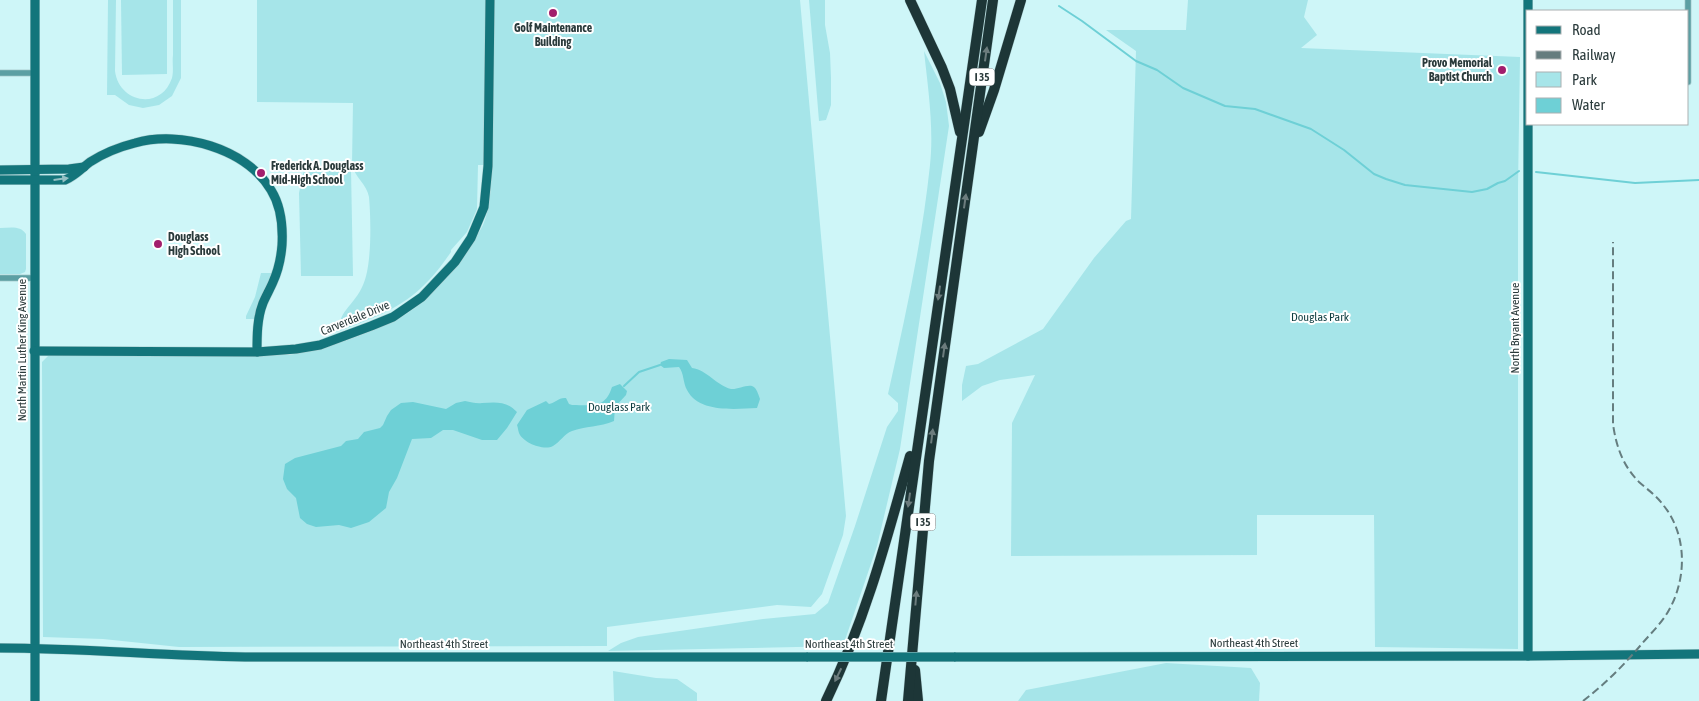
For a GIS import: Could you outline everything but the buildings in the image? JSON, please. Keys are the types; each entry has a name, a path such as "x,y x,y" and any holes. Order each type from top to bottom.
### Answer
{"highway":[{"path":"910,0 950,89 962,138"},
{"name":"I 35","path":"881,701 982,0"},
{"name":"I 35","path":"908,701 930,452 993,0"},
{"path":"972,154 994,90 1021,0"},
{"path":"826,701 867,605 921,417"},
{"path":"912,646 918,701"}],"street":[{"name":"North Martin Luther King Avenue","path":"35,0 35,701"},
{"name":"Carverdale Drive","path":"34,351 281,351 320,345 393,317 417,301 438,282 455,262 471,238 484,207 487,187 490,0"},
{"path":"0,73 34,73"},
{"name":"North Bryant Avenue","path":"1528,125 1528,656"},
{"path":"0,180 66,180 109,151 146,140 178,139 198,142 228,153 244,163 264,180 271,189 280,215 282,244 278,270 260,315 257,352"},
{"path":"0,170 84,167"},
{"path":"0,278 34,278"},
{"name":"Northeast 4th Street","path":"0,648 216,656 954,657 1699,654"}],"green space":[{"path":"108,0 116,0 115,71 118,82 132,96 150,99 159,95 167,88 172,78 173,0 181,0 181,78 172,96 159,105 143,108 129,105 115,95 107,95"},
{"path":"121,0 167,0 167,74 122,75"},
{"name":"Douglass Park","path":"257,0 800,0 846,516 843,535 822,594 811,607 777,605 607,627 607,646 179,647 103,639 43,637 42,362 49,355 290,355 347,340 401,317 424,300 458,263 483,225 490,195 491,165 478,165 477,209 467,232 425,284 412,296 392,309 337,332 343,315 363,285 369,255 369,197 352,164 353,103 257,102"},
{"path":"809,0 825,0 825,25 830,53 831,105 826,120 819,121"},
{"name":"Douglas Park","path":"1188,0 1308,0 1304,17 1317,35 1301,48 1520,57 1518,187 1518,649 1375,647 1374,515 1257,515 1257,555 1011,556 1012,423 1035,375 1000,380 982,386 962,401 962,385 966,366 978,364 1043,329 1094,258 1126,221 1131,219 1136,51 1106,30 1186,30"},
{"path":"924,51 940,83 946,102 949,126 900,449 877,546 843,646 608,651 621,643 638,637 763,619 815,614 828,603 887,427 898,411 898,403 888,394 918,251 930,165 930,108"},
{"path":"351,169 353,276 301,276 299,193 304,170"},
{"path":"0,228 18,228 26,234 25,272 20,274 0,274"},
{"path":"261,273 272,273 255,319 246,319 255,297"},
{"path":"1166,663 1251,668 1260,683 1259,701 1018,701 1026,690"},
{"path":"613,671 656,678 677,679 697,693 697,701 614,701"}],"water":[{"path":"669,359 687,360 692,368 731,389 753,386 760,399 757,408 728,409 700,403 687,390 679,367 664,368 660,365 661,362"},
{"path":"620,384 627,391 626,395 615,407 614,421 572,431 549,447 539,447 521,437 517,425 527,410 546,401 549,404 564,398 572,405 597,404 606,399 612,387"},
{"path":"465,401 501,403 513,408 517,412 497,440 482,440 453,430 443,430 431,438 412,439 397,478 389,492 386,508 369,522 351,528 339,525 316,527 307,524 300,518 296,498 287,489 283,479 285,464 295,458 341,446 346,441 358,439 364,432 380,428 391,410 401,403 413,402 446,409 456,403"}],"waterway":[{"path":"1059,6 1136,61 1157,70 1183,88 1225,106 1255,109 1311,129 1344,150 1374,174 1386,179 1405,185 1472,192 1487,189 1505,181 1519,171"},
{"path":"1536,172 1635,183 1699,180"},
{"path":"624,386 639,372 660,365"}],"railway":[{"path":"1583,701 1620,668 1663,619 1675,598 1679,584 1682,557 1677,530 1672,517 1658,499 1633,476 1621,455 1614,432 1613,242"}],"place":[{"name":"Golf Maintenance Building","path":"553,13"},
{"name":"Provo Memorial Baptist Church","path":"1502,70"},
{"name":"Frederick A. Douglass Mid-High School","path":"261,173"},
{"name":"Douglass High School","path":"158,244"}]}
